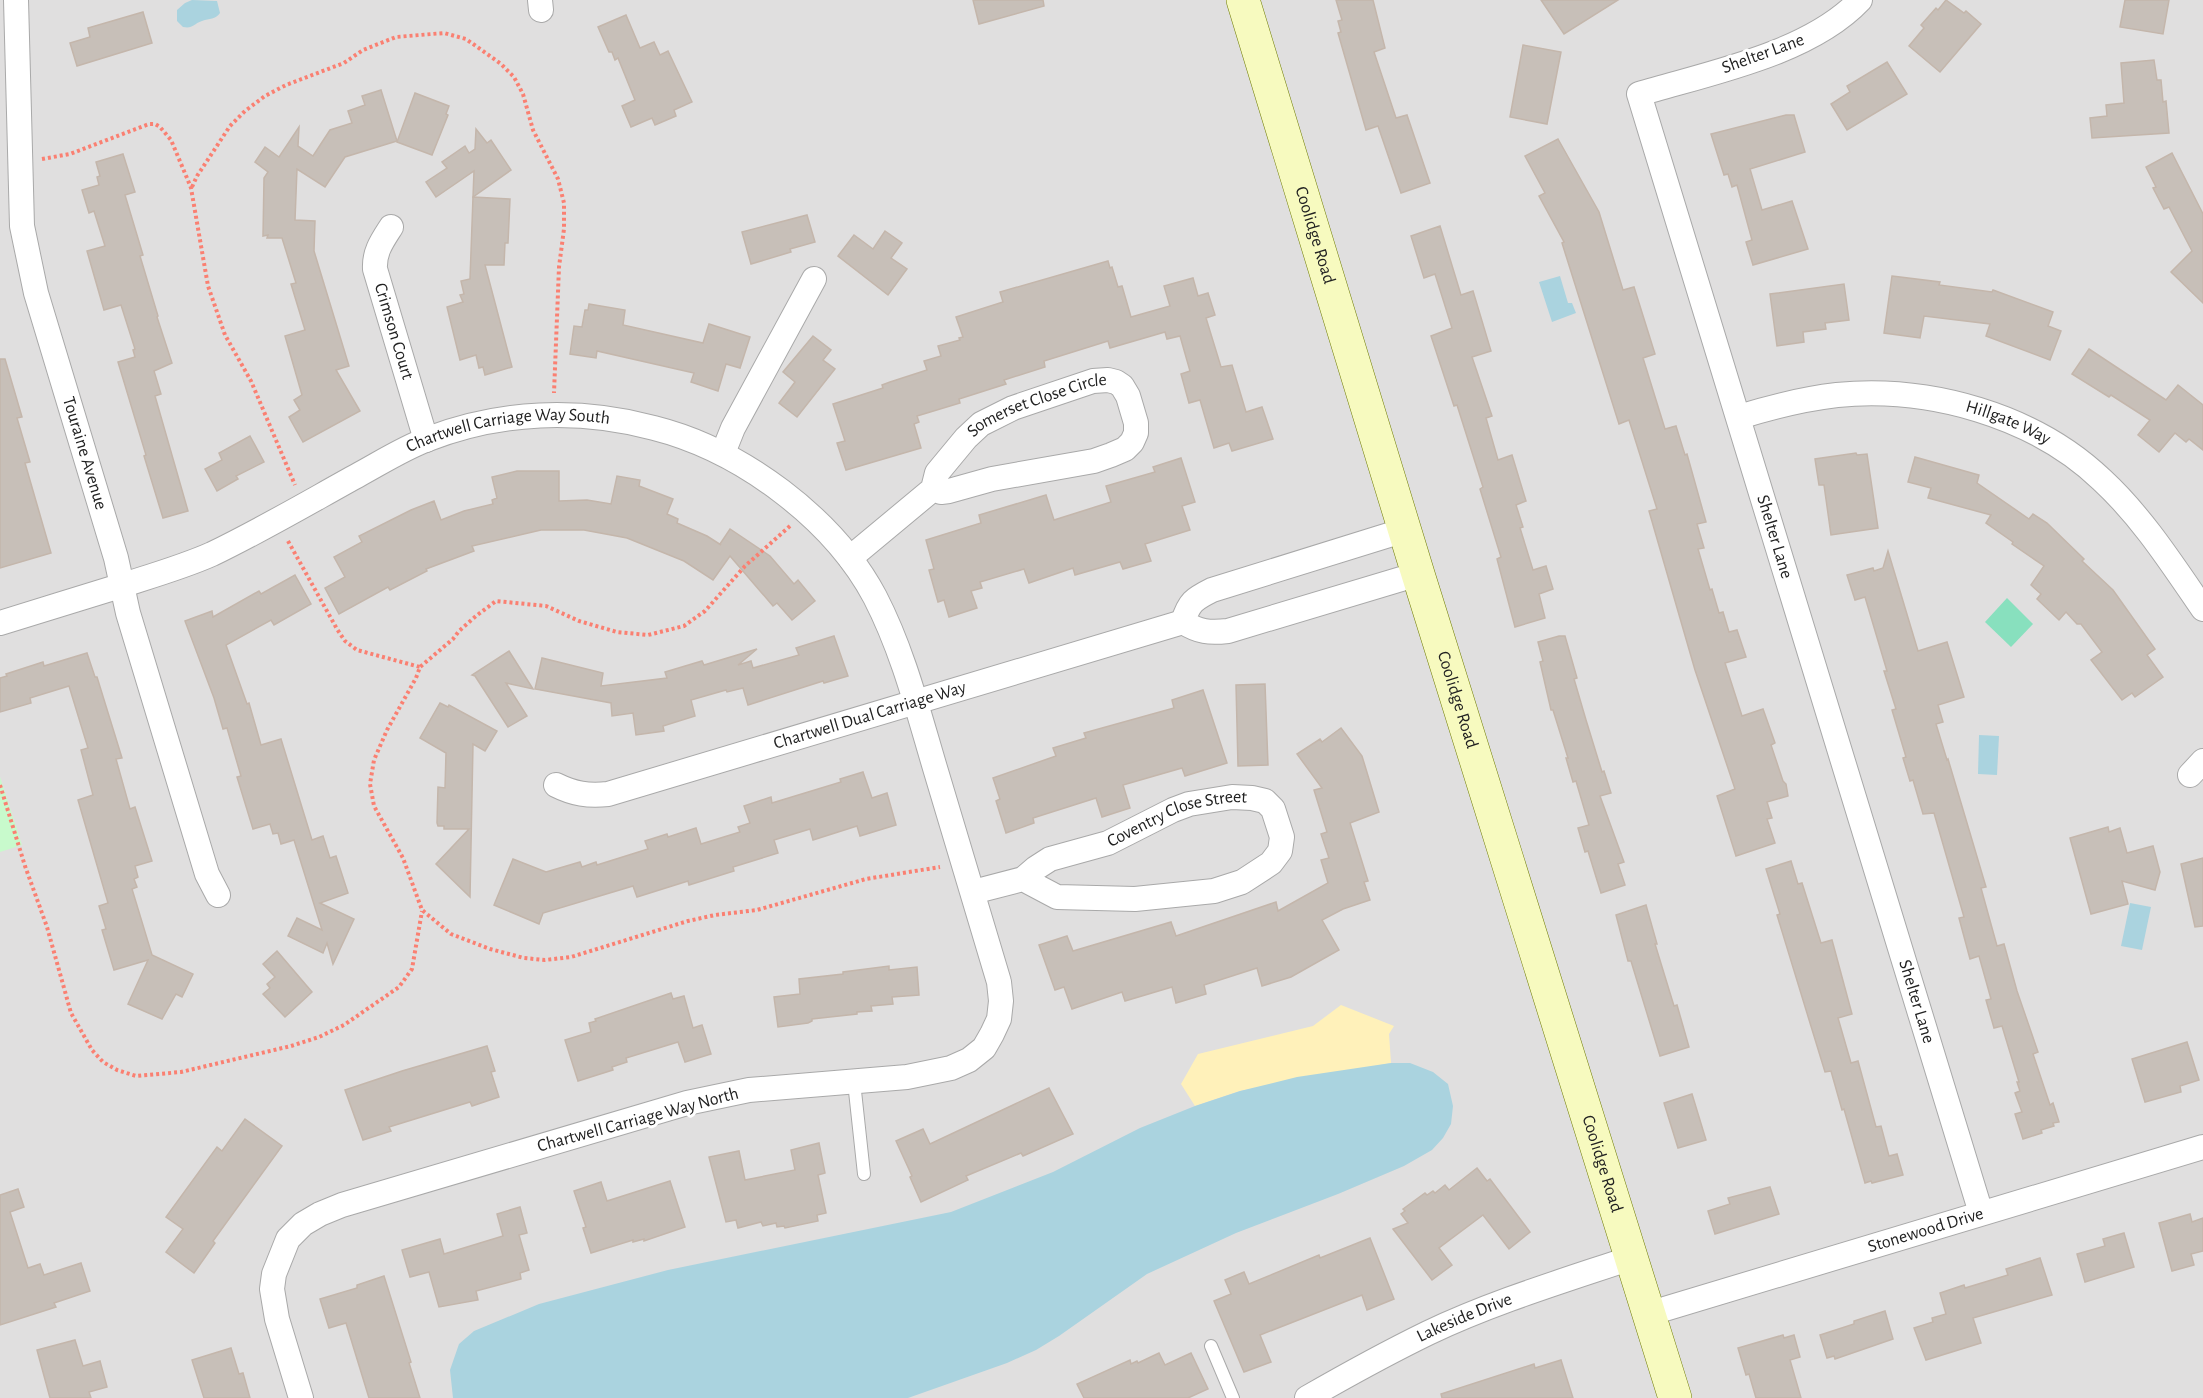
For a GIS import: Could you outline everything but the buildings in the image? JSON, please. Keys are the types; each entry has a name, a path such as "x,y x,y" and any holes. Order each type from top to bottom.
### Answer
{"street":[{"name":"Touraine Avenue","path":"16,0 22,226 36,293 116,558 121,585 207,874 218,895"},
{"name":"Coolidge Road","path":"1243,0 1404,530 1675,1398"},
{"name":"Shelter Lane","path":"1860,0 1822,30 1792,46 1639,94 1981,1213"},
{"name":"Crimson Court","path":"391,227 377,250 374,259 375,269 426,440"},
{"path":"723,453 733,428 814,279"},
{"name":"Somerset Close Circle","path":"850,558 933,489 937,473 966,438 981,424 1013,408 1093,381 1116,382 1122,386 1128,396 1136,423 1136,433 1132,442 1118,452 1094,461 992,479 949,491 941,492 933,489"},
{"name":"Hillgate Way","path":"1739,417 1803,400 1838,395 1888,394 1936,399 1975,409 2013,423 2046,439 2078,459 2102,479 2148,531 2203,609"},
{"name":"Chartwell Carriage Way South","path":"0,623 210,555 426,440 471,425 512,417 553,414 594,417 681,434 723,453 766,480 798,505 850,558 873,595 889,628 915,703"},
{"path":"1404,530 1212,590 1195,599 1187,608 1183,622 1196,630 1209,633 1228,631 1418,574"},
{"name":"Chartwell Dual Carriage Way","path":"556,786 572,793 589,796 608,794 1183,622"},
{"name":"Chartwell Carriage Way North","path":"301,1398 277,1319 272,1289 274,1274 288,1239 303,1224 320,1214 342,1205 687,1103 749,1090 907,1077 951,1068 969,1060 984,1048 999,1019 1001,1001 999,982 915,703"},
{"name":"Coventry Close Street","path":"973,892 1023,879 1050,859 1108,843 1189,804 1232,797 1265,801 1273,808 1282,837 1280,851 1271,863 1242,882 1214,891 1135,899 1057,897 1023,879"},
{"name":"Stonewood Drive","path":"1648,1314 2203,1147"},
{"name":"Lakeside Drive","path":"1307,1398 1430,1332 1507,1301 1631,1258"}],"lane":[{"path":"854,1082 864,1174"},
{"path":"1211,1346 1233,1398"}],"path":[{"path":"191,188 196,176 230,126 265,96 286,85 344,63 363,50 396,37 444,33 466,39 514,76 523,94 533,130 558,179 564,203 553,414"},
{"path":"20,169 34,160 70,154 149,124 160,127 171,141 191,188 208,286 225,335 251,381 296,488 285,534 345,641 357,650 420,667"},
{"path":"0,785 47,927 71,1013 92,1050 103,1062 117,1070 136,1076 181,1072 291,1046 319,1037 344,1025 399,987 412,969 422,910"}],"shaded area":[{"path":"0,0 2203,0 2203,1398 0,1398"}],"sand":[{"path":"1341,1005 1394,1026 1389,1034 1391,1063 1240,1091 1195,1106 1181,1084 1198,1054 1313,1026"}],"green space":[{"path":"2007,598 2033,624 2011,647 1985,622"},
{"path":"0,777 22,845 0,852"}],"water":[{"path":"192,0 217,1 220,13 214,18 191,27 183,27 177,21 177,10"},
{"path":"1560,276 1568,303 1572,303 1576,313 1552,322 1539,282"},
{"path":"1979,735 1999,736 1997,775 1978,774"},
{"path":"2130,903 2151,907 2142,950 2121,946"},
{"path":"1391,1063 1410,1063 1433,1072 1448,1084 1453,1106 1451,1124 1443,1138 1432,1150 1404,1166 1236,1233 1147,1274 1059,1336 1036,1350 1007,1363 908,1398 453,1398 450,1370 459,1344 474,1331 539,1304 668,1270 951,1212 1053,1172 1140,1128 1195,1106 1240,1091 1297,1077"}]}
